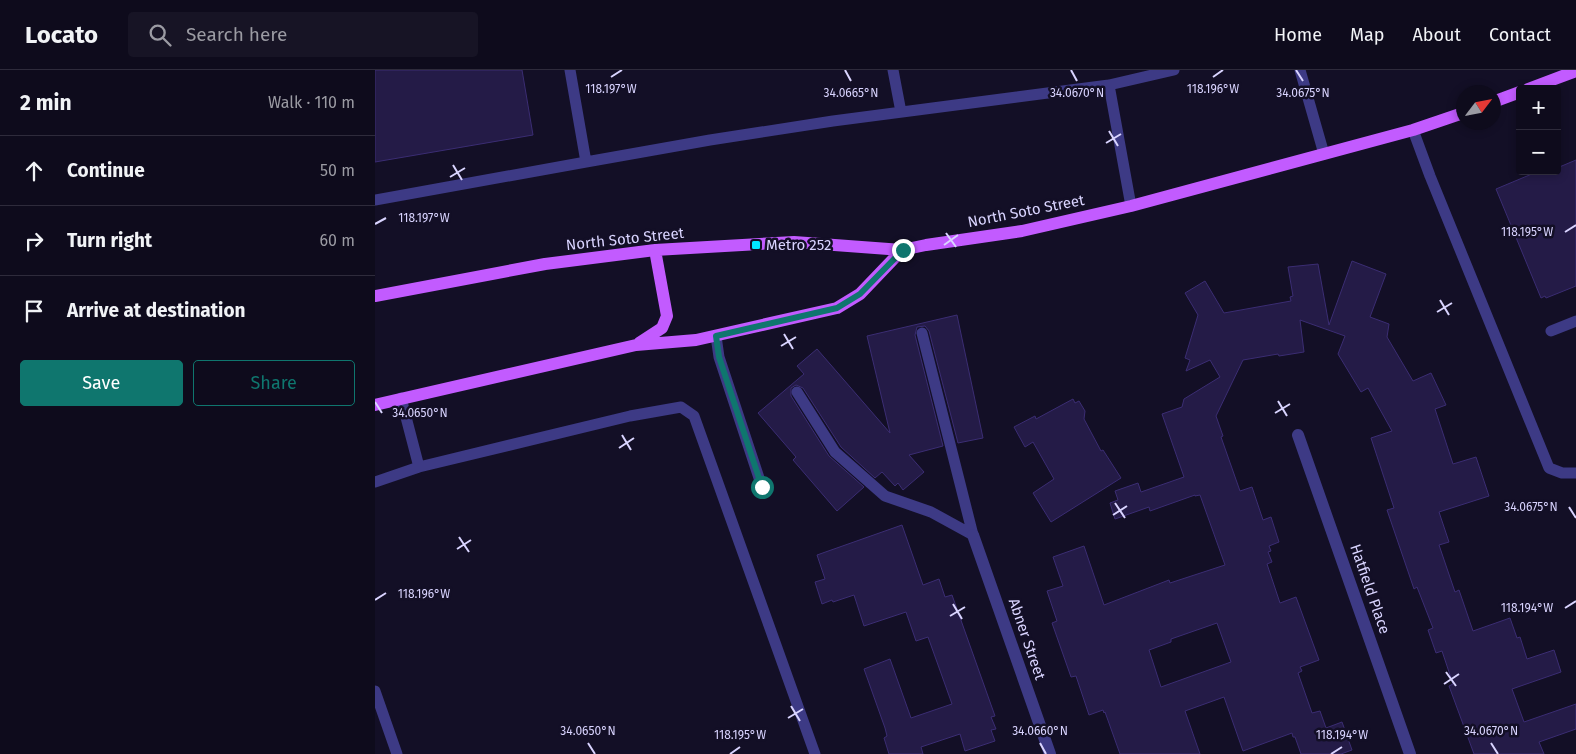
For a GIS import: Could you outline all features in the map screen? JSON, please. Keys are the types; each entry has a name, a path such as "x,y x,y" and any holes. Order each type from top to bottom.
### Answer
{"main road":[{"path":"1539,85 1576,71"},
{"path":"1501,99 1516,93"},
{"name":"North Soto Street","path":"375,296 545,264 655,250 794,242 903,250 1022,231 1131,206 1413,130 1456,115"},
{"path":"636,345 662,328 667,316 655,250"},
{"path":"375,405 636,345 696,340 837,308 860,294 903,250"}],"street":[{"name":"Hatfield Place","path":"1299,436 1410,754"},
{"name":"Abner Street","path":"973,535 1050,754"}],"lane":[{"path":"570,70 586,162"},
{"path":"893,70 901,112"},
{"path":"375,200 737,136 1109,84 1174,70"},
{"path":"1300,70 1324,154"},
{"path":"1109,84 1131,206"},
{"path":"1413,130 1429,176 1549,468 1562,474 1576,474"},
{"path":"1551,331 1576,320"},
{"path":"922,333 973,535"},
{"path":"716,336 719,357 762,487"},
{"path":"797,392 835,452 885,496 931,512 973,535"},
{"path":"401,398 419,467"},
{"path":"375,482 419,467 630,416 681,407 694,416 815,754"},
{"path":"375,691 397,754"}],"building":[{"path":"375,70 522,70 533,135 375,162"},
{"path":"1576,160 1576,286 1546,298 1545,296 1541,298 1496,189 1529,175 1561,175 1561,166"},
{"path":"1352,261 1386,274 1370,317 1389,324 1387,337 1413,381 1431,373 1446,405 1435,409 1453,464 1476,457 1489,496 1439,512 1449,542 1439,545 1455,592 1459,590 1473,631 1510,618 1517,638 1520,637 1527,659 1554,650 1561,672 1512,689 1524,722 1576,704 1576,729 1539,742 1544,754 1474,754 1449,686 1453,684 1442,651 1436,653 1428,630 1433,628 1417,587 1414,589 1387,510 1394,508 1371,438 1392,431 1368,388 1361,392 1338,354 1345,336 1300,320 1304,352 1243,360 1216,416 1223,436 1221,437 1240,491 1252,487 1263,520 1271,517 1279,542 1269,546 1271,551 1268,552 1272,562 1267,564 1280,603 1296,597 1319,660 1300,667 1302,671 1298,673 1312,713 1320,711 1326,728 1342,722 1352,750 1341,754 1301,754 1292,733 1243,751 1224,697 1185,711 1200,754 1120,754 1105,712 1103,710 1089,715 1076,676 1071,677 1052,623 1057,621 1047,591 1063,586 1053,557 1084,546 1104,605 1169,580 1170,583 1225,565 1200,495 1195,495 1150,511 1149,507 1115,519 1110,503 1118,500 1115,491 1138,483 1141,492 1184,477 1162,414 1182,407 1184,399 1220,377 1210,360 1186,371 1190,360 1185,358 1198,315 1185,293 1205,281 1224,313 1291,301 1290,297 1293,296 1288,267 1318,264 1329,325","holes":["1217,623 1231,662 1161,687 1149,650 1171,642 1171,639"]},
{"path":"957,315 983,438 958,443 929,331 925,326 917,327 915,335 943,446 909,455 924,472 903,490 898,483 895,486 882,472 875,478 841,447 803,388 796,385 791,388 791,396 829,456 864,487 837,511 793,460 796,457 758,413 804,374 797,366 817,349 890,433 867,336"},
{"path":"1073,399 1075,403 1079,401 1085,411 1084,419 1101,451 1103,450 1121,478 1051,522 1033,493 1054,479 1033,442 1025,447 1014,427 1035,416 1036,419"},
{"path":"902,525 923,585 939,579 945,597 952,595 995,716 991,717 996,729 991,730 995,741 965,751 960,734 921,747 923,754 889,754 884,738 887,736 885,728 864,669 890,659 911,718 952,704 928,637 916,641 906,612 864,626 854,595 822,604 815,582 825,579 817,555"}],"place":[{"name":"Metro 252","path":"756,245"}],"route":[{"path":"762,487 719,357 716,336 837,308 860,294 903,250"}]}
